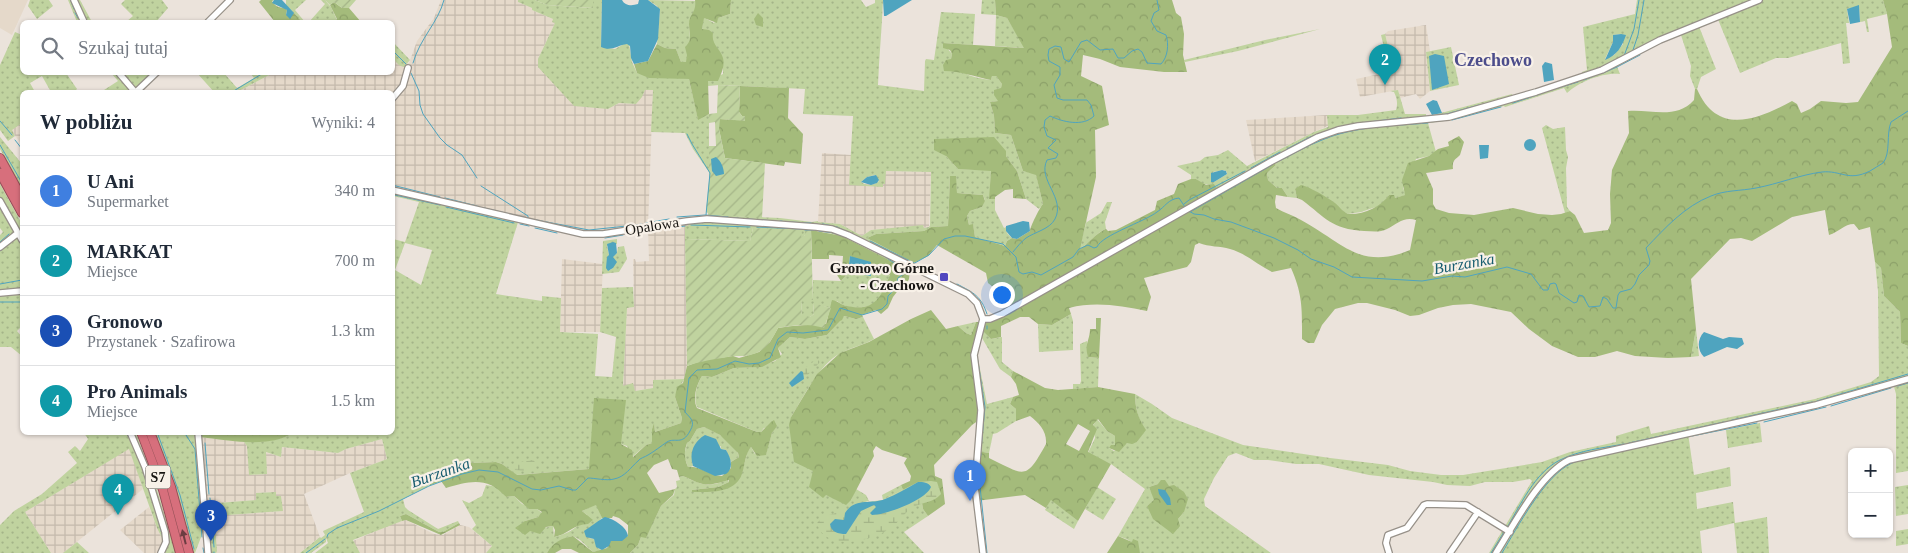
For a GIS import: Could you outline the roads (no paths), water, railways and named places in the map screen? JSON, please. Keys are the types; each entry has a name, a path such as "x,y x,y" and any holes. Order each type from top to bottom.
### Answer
{"highway":[{"path":"0,158 20,194"},
{"path":"0,173 20,209"},
{"name":"S7","path":"142,435 163,490 180,553"},
{"name":"S7","path":"151,435 171,488 189,553"}],"street":[{"path":"74,0 83,20"},
{"path":"210,20 230,0"},
{"path":"983,553 975,486 981,410 974,355 983,319 990,319 1002,314 1290,151 1332,132 1368,125 1449,117 1536,92 1611,66 1660,40 1758,0"},
{"path":"395,95 404,84 408,68"},
{"path":"121,75 134,90"},
{"path":"138,90 154,75"},
{"name":"Opalowa","path":"395,191 588,234 603,234 700,220 822,228 848,235 971,296 979,306 983,319"},
{"path":"0,200 20,236"},
{"path":"0,247 18,233"},
{"path":"0,293 20,291"},
{"path":"1496,553 1546,478 1555,468 1569,460 1816,405 1908,378"},
{"path":"131,435 145,467 165,532 166,542 161,553"},
{"path":"198,435 208,553"},
{"path":"1389,553 1386,543 1388,535 1407,528 1424,505 1466,505 1510,532"},
{"path":"1450,553 1478,512"}],"water":[{"path":"274,0 282,0 294,13 290,19 286,15 287,10 272,3"},
{"path":"602,0 622,0 631,5 638,4 639,0 648,0 660,9 658,39 648,61 634,64 631,58 630,46 627,44 611,49 601,47"},
{"path":"883,0 912,0 884,16"},
{"path":"1859,5 1860,22 1850,24 1847,9"},
{"path":"1613,35 1626,35 1621,47 1613,56 1605,60 1613,42"},
{"path":"1435,54 1444,56 1449,84 1432,90 1429,56"},
{"path":"1545,62 1552,64 1554,80 1544,82 1542,66"},
{"path":"1433,100 1437,101 1442,113 1432,115 1426,104"},
{"path":"1528,139 1532,139 1536,145 1532,151 1528,151 1524,147 1524,143"},
{"path":"1479,145 1489,145 1488,158 1480,159"},
{"path":"716,157 722,165 724,174 716,176 712,171 711,159"},
{"path":"1222,170 1226,171 1227,174 1211,182 1211,173"},
{"path":"876,175 879,180 877,183 871,185 861,182 867,177"},
{"path":"1023,221 1029,222 1030,231 1017,239 1012,238 1006,231 1006,226"},
{"path":"616,243 617,253 613,257 617,262 608,271 606,268 609,255 607,244"},
{"path":"850,256 871,262 871,276 865,275 862,271 848,273"},
{"path":"1704,332 1723,339 1729,337 1742,338 1744,344 1737,349 1727,347 1704,357 1700,351 1699,344"},
{"path":"801,371 803,372 804,379 792,387 789,383"},
{"path":"705,435 716,439 721,449 726,450 728,453 731,466 726,474 715,476 693,466 693,449"},
{"path":"918,482 927,483 931,487 928,492 914,502 896,510 872,515 870,513 876,507 874,505 861,511 846,534 833,531 830,524 835,519 844,520 845,513 854,505 880,501"},
{"path":"1158,489 1165,490 1170,498 1171,505 1167,505 1159,494"},
{"path":"605,517 620,524 628,536 622,541 611,541 609,546 602,550 596,547 594,539 586,537 584,531"}],"waterway":[{"path":"413,63 420,46 438,16 444,0"},
{"path":"1013,252 1026,238 1050,225 1055,219 1057,211 1055,196 1048,182 1045,167 1047,160 1056,158 1058,154 1048,148 1056,140 1047,136 1044,127 1045,120 1050,116 1067,122 1079,122 1094,116 1091,105 1087,100 1063,100 1057,98 1054,85 1060,75 1060,67 1049,61 1049,49 1055,46 1061,47 1064,59 1069,62 1081,42 1087,40 1100,50 1113,49 1118,58 1124,58 1132,51 1138,49 1142,52 1147,63 1161,64 1166,54 1167,42 1166,35 1157,31 1151,21 1154,13 1159,10 1157,0"},
{"path":"1624,56 1634,29 1639,0"},
{"path":"1633,50 1638,35 1644,0"},
{"path":"71,1 74,9"},
{"path":"75,13 78,18"},
{"path":"1665,35 1714,15"},
{"path":"395,53 406,64"},
{"path":"1603,73 1640,55"},
{"path":"411,73 419,91 423,114 440,138 462,155 477,178"},
{"path":"1584,80 1599,74"},
{"path":"235,90 260,75"},
{"path":"1548,91 1578,82"},
{"path":"1513,103 1543,93"},
{"path":"1443,115 1479,105"},
{"path":"1452,120 1501,107"},
{"name":"Burzanka","path":"1189,211 1194,214 1231,222 1274,238 1311,259 1334,267 1352,277 1422,281 1452,276 1465,277 1507,267 1531,274 1543,290 1548,290 1550,284 1556,284 1559,293 1574,303 1577,302 1579,295 1583,296 1589,307 1600,306 1603,297 1607,299 1613,308 1616,308 1620,292 1631,289 1639,275 1649,265 1650,261 1646,248 1676,218 1693,206 1716,194 1764,186 1813,173 1829,172 1856,176 1870,171 1883,163 1885,159 1891,122 1908,111"},
{"path":"1353,124 1401,118"},
{"path":"0,121 12,135"},
{"path":"1277,162 1316,142 1335,135 1374,127 1428,123"},
{"path":"1287,149 1310,137 1342,126"},
{"path":"687,134 710,173 706,215"},
{"path":"15,140 20,146"},
{"path":"0,145 20,180"},
{"path":"1251,168 1280,152"},
{"path":"1190,212 1272,165"},
{"path":"1184,204 1245,171"},
{"path":"395,186 440,197"},
{"path":"481,186 528,216 528,218"},
{"path":"395,195 440,205"},
{"path":"445,198 477,206"},
{"name":"Burzanka","path":"913,264 929,255 944,239 965,236 1003,244 1016,257 1019,272 1023,274 1032,272 1041,275 1073,257 1079,249 1088,245 1094,248 1097,247 1100,242 1151,216 1172,200 1179,198 1185,207"},
{"path":"446,207 514,223"},
{"path":"484,208 527,218"},
{"path":"677,217 705,215 728,217"},
{"path":"734,218 775,221"},
{"path":"646,223 669,219"},
{"path":"536,220 589,230 627,226"},
{"path":"787,222 811,223"},
{"path":"520,224 529,226"},
{"path":"632,226 641,224"},
{"path":"823,224 837,227 861,238"},
{"path":"691,225 750,227"},
{"path":"671,228 685,226"},
{"path":"757,227 801,229"},
{"path":"535,228 557,233"},
{"path":"648,231 664,228"},
{"path":"805,230 814,230"},
{"path":"819,231 835,233"},
{"path":"0,242 9,234"},
{"path":"605,238 623,235"},
{"path":"844,236 875,250 899,265 905,266"},
{"path":"0,251 14,240"},
{"path":"870,241 914,263"},
{"name":"Burzanka","path":"327,537 328,534 337,528 379,511 429,486 479,470 498,472 532,489 541,490 559,486 576,490 588,478 608,480 618,478 625,474 640,459 667,442 681,440 687,436 692,428 692,420 685,412 689,378 697,370 717,369 735,361 749,364 759,363 770,358 778,339 787,332 803,333 828,330 840,308 862,315 882,309 887,304 888,296 896,288 898,278 910,269"},
{"path":"0,284 20,280"},
{"path":"957,284 976,296 987,314"},
{"path":"0,302 20,302"},
{"path":"977,356 985,407 981,449"},
{"path":"1817,401 1908,374"},
{"path":"1898,386 1908,383"},
{"path":"1831,406 1891,388"},
{"path":"1732,420 1812,402"},
{"path":"1764,422 1826,407"},
{"path":"1629,443 1724,422"},
{"path":"1692,436 1757,423"},
{"path":"128,435 131,441"},
{"path":"158,435 180,495 194,549"},
{"path":"186,435 195,449 202,537"},
{"path":"1664,442 1685,437"},
{"path":"205,443 209,494"},
{"path":"1506,529 1535,481 1551,466 1575,454 1624,444"},
{"path":"1502,553 1532,503 1562,469 1589,457 1643,446"},
{"path":"980,460 981,454"},
{"path":"979,477 987,553"},
{"path":"210,498 214,547"},
{"path":"155,509 162,534"},
{"path":"1491,553 1504,532"},
{"name":"Burzanka","path":"306,553 325,539"},
{"path":"203,548 204,553"}],"place":[{"name":"MARKAT","path":"1385,85"},
{"name":"Gronowo Górne - Czechowo","path":"944,277"},
{"name":"U Ani","path":"970,501"},
{"name":"Pro Animals","path":"118,515"},
{"name":"Gronowo","path":"211,541"}],"district":[{"name":"Czechowo","path":"1493,60"}]}
